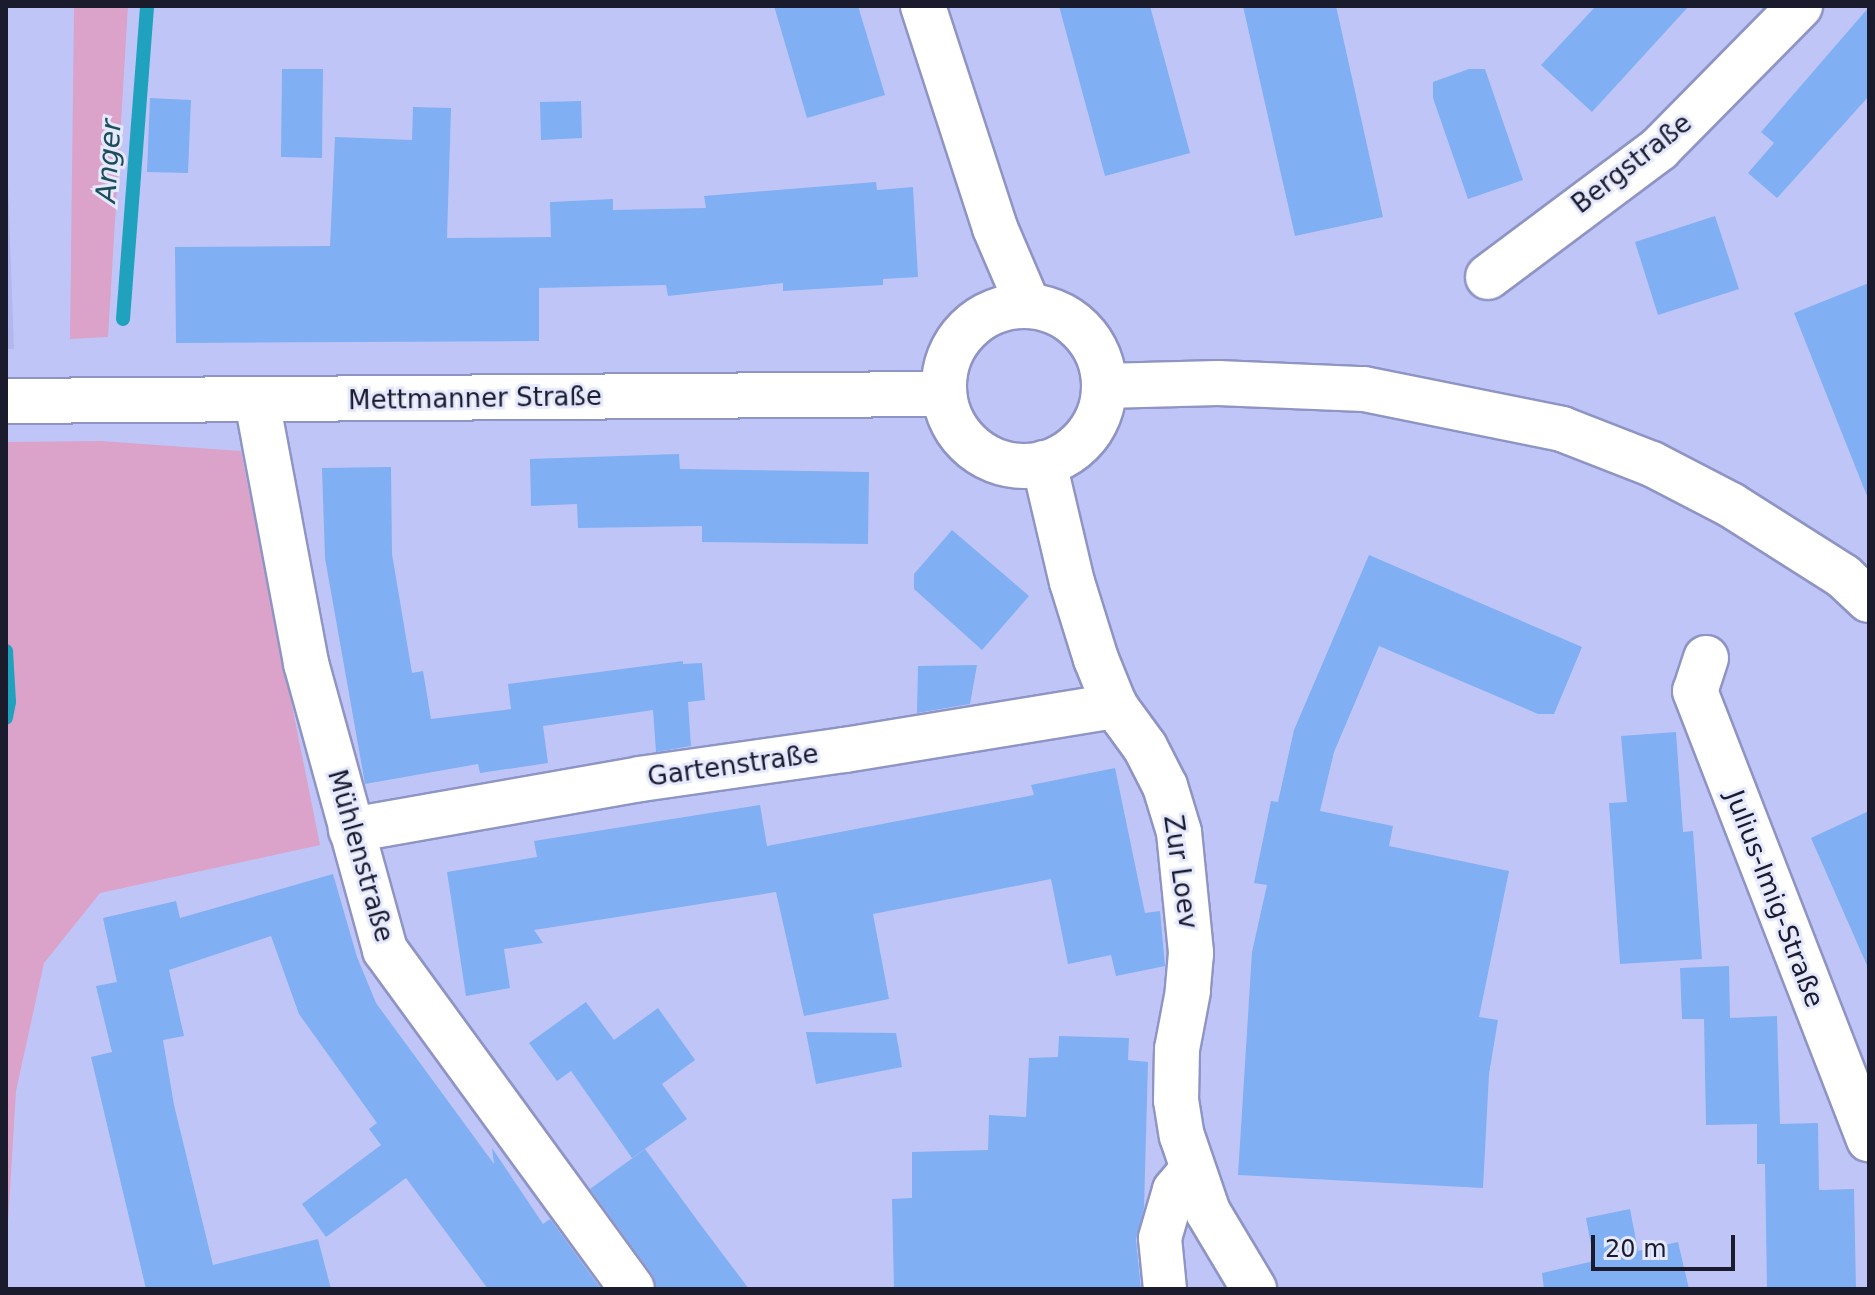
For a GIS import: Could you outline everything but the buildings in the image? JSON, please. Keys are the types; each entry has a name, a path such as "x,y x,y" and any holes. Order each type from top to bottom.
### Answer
{"street":[{"path":"923,6 995,228 1028,305"},
{"name":"Bergstraße","path":"1488,277 1599,190 1659,149 1800,6"},
{"path":"1028,305 1062,314 1083,332 1098,356 1104,386 1101,408 1082,441 1044,463 1009,466 967,443 951,420 944,394 946,365 957,340 976,321 1000,308 1028,305"},
{"path":"1104,386 1218,383 1364,389 1562,429 1652,464 1731,505 1843,576 1869,600"},
{"name":"Mettmanner Straße","path":"6,401 944,394"},
{"name":"Mühlenstraße","path":"257,401 306,663 385,950 632,1289"},
{"name":"Zur Loev","path":"1044,463 1072,582 1115,706 1145,747 1165,786 1179,832 1191,953 1177,1049 1176,1100 1191,1170 1208,1212 1254,1289"},
{"name":"Julius-Imig-Straße","path":"1706,658 1695,691 1869,1139"},
{"name":"Gartenstraße","path":"351,830 640,779 845,750 1115,706"},
{"path":"1165,1289 1160,1238 1174,1190 1191,1170"}],"shaded area":[{"path":"74,6 128,6 108,337 70,339"},
{"path":"6,129 14,349 6,349"},
{"path":"101,441 241,451 320,845 100,893 44,963 16,1091 6,1256 6,442"}],"waterway":[{"name":"Anger","path":"123,319 147,6"},
{"name":"Anger","path":"6,651 9,702 6,718"}]}
